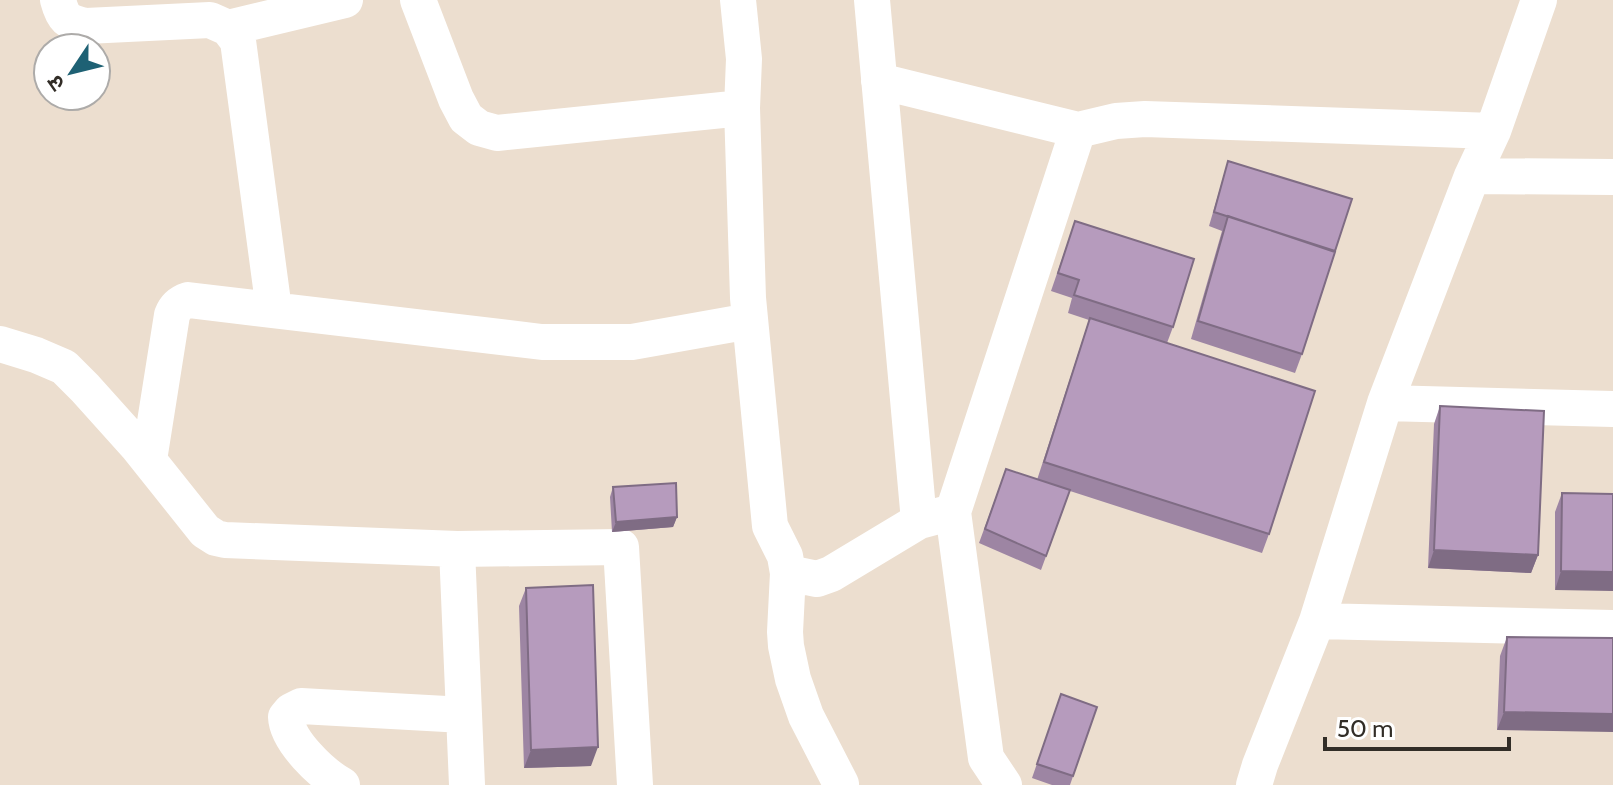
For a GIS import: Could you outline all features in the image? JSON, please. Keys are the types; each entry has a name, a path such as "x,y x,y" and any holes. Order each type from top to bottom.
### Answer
{"street":[{"path":"58,0 64,17 71,23 86,26 210,20 228,28 238,41 274,310"},
{"path":"228,28 345,0"},
{"path":"418,0 456,99 466,118 479,128 497,133 742,108"},
{"path":"738,0 744,59 742,108 750,321 770,526 785,556 788,573 785,632 793,679 806,716 842,784 829,785"},
{"path":"872,0 879,81 936,516 986,758 1004,785"},
{"path":"1254,785 1317,621 1385,403 1472,176 1493,131 1539,0"},
{"path":"879,81 1078,130 1116,121 1145,119 1493,131"},
{"path":"788,573 817,579 824,577 936,516 1078,130"},
{"path":"1472,176 1613,177"},
{"path":"149,460 172,315 180,303 197,300 542,342 632,342 750,321"},
{"path":"0,344 64,367 149,460 205,531 216,538 457,549 621,547 635,785"},
{"path":"1385,403 1613,409"},
{"path":"457,549 467,785"},
{"path":"1317,621 1613,628"},
{"path":"342,785 302,751 286,726 286,717 291,711 301,706 464,715"}],"building":[{"path":"1228,161 1352,199 1335,251 1214,212"},
{"path":"1228,216 1335,252 1302,354 1198,321"},
{"path":"1075,221 1194,259 1173,327 1074,295 1079,280 1058,273"},
{"path":"1090,318 1315,391 1269,534 1044,462"},
{"path":"1440,406 1544,411 1538,555 1434,550"},
{"path":"1006,469 1070,490 1046,556 985,529"},
{"path":"676,483 677,517 616,522 613,487"},
{"path":"1562,493 1613,494 1613,572 1561,571"},
{"path":"593,585 598,747 531,750 526,588"},
{"path":"1507,637 1613,638 1613,714 1504,712"},
{"path":"1061,694 1097,707 1073,776 1037,764"}]}
